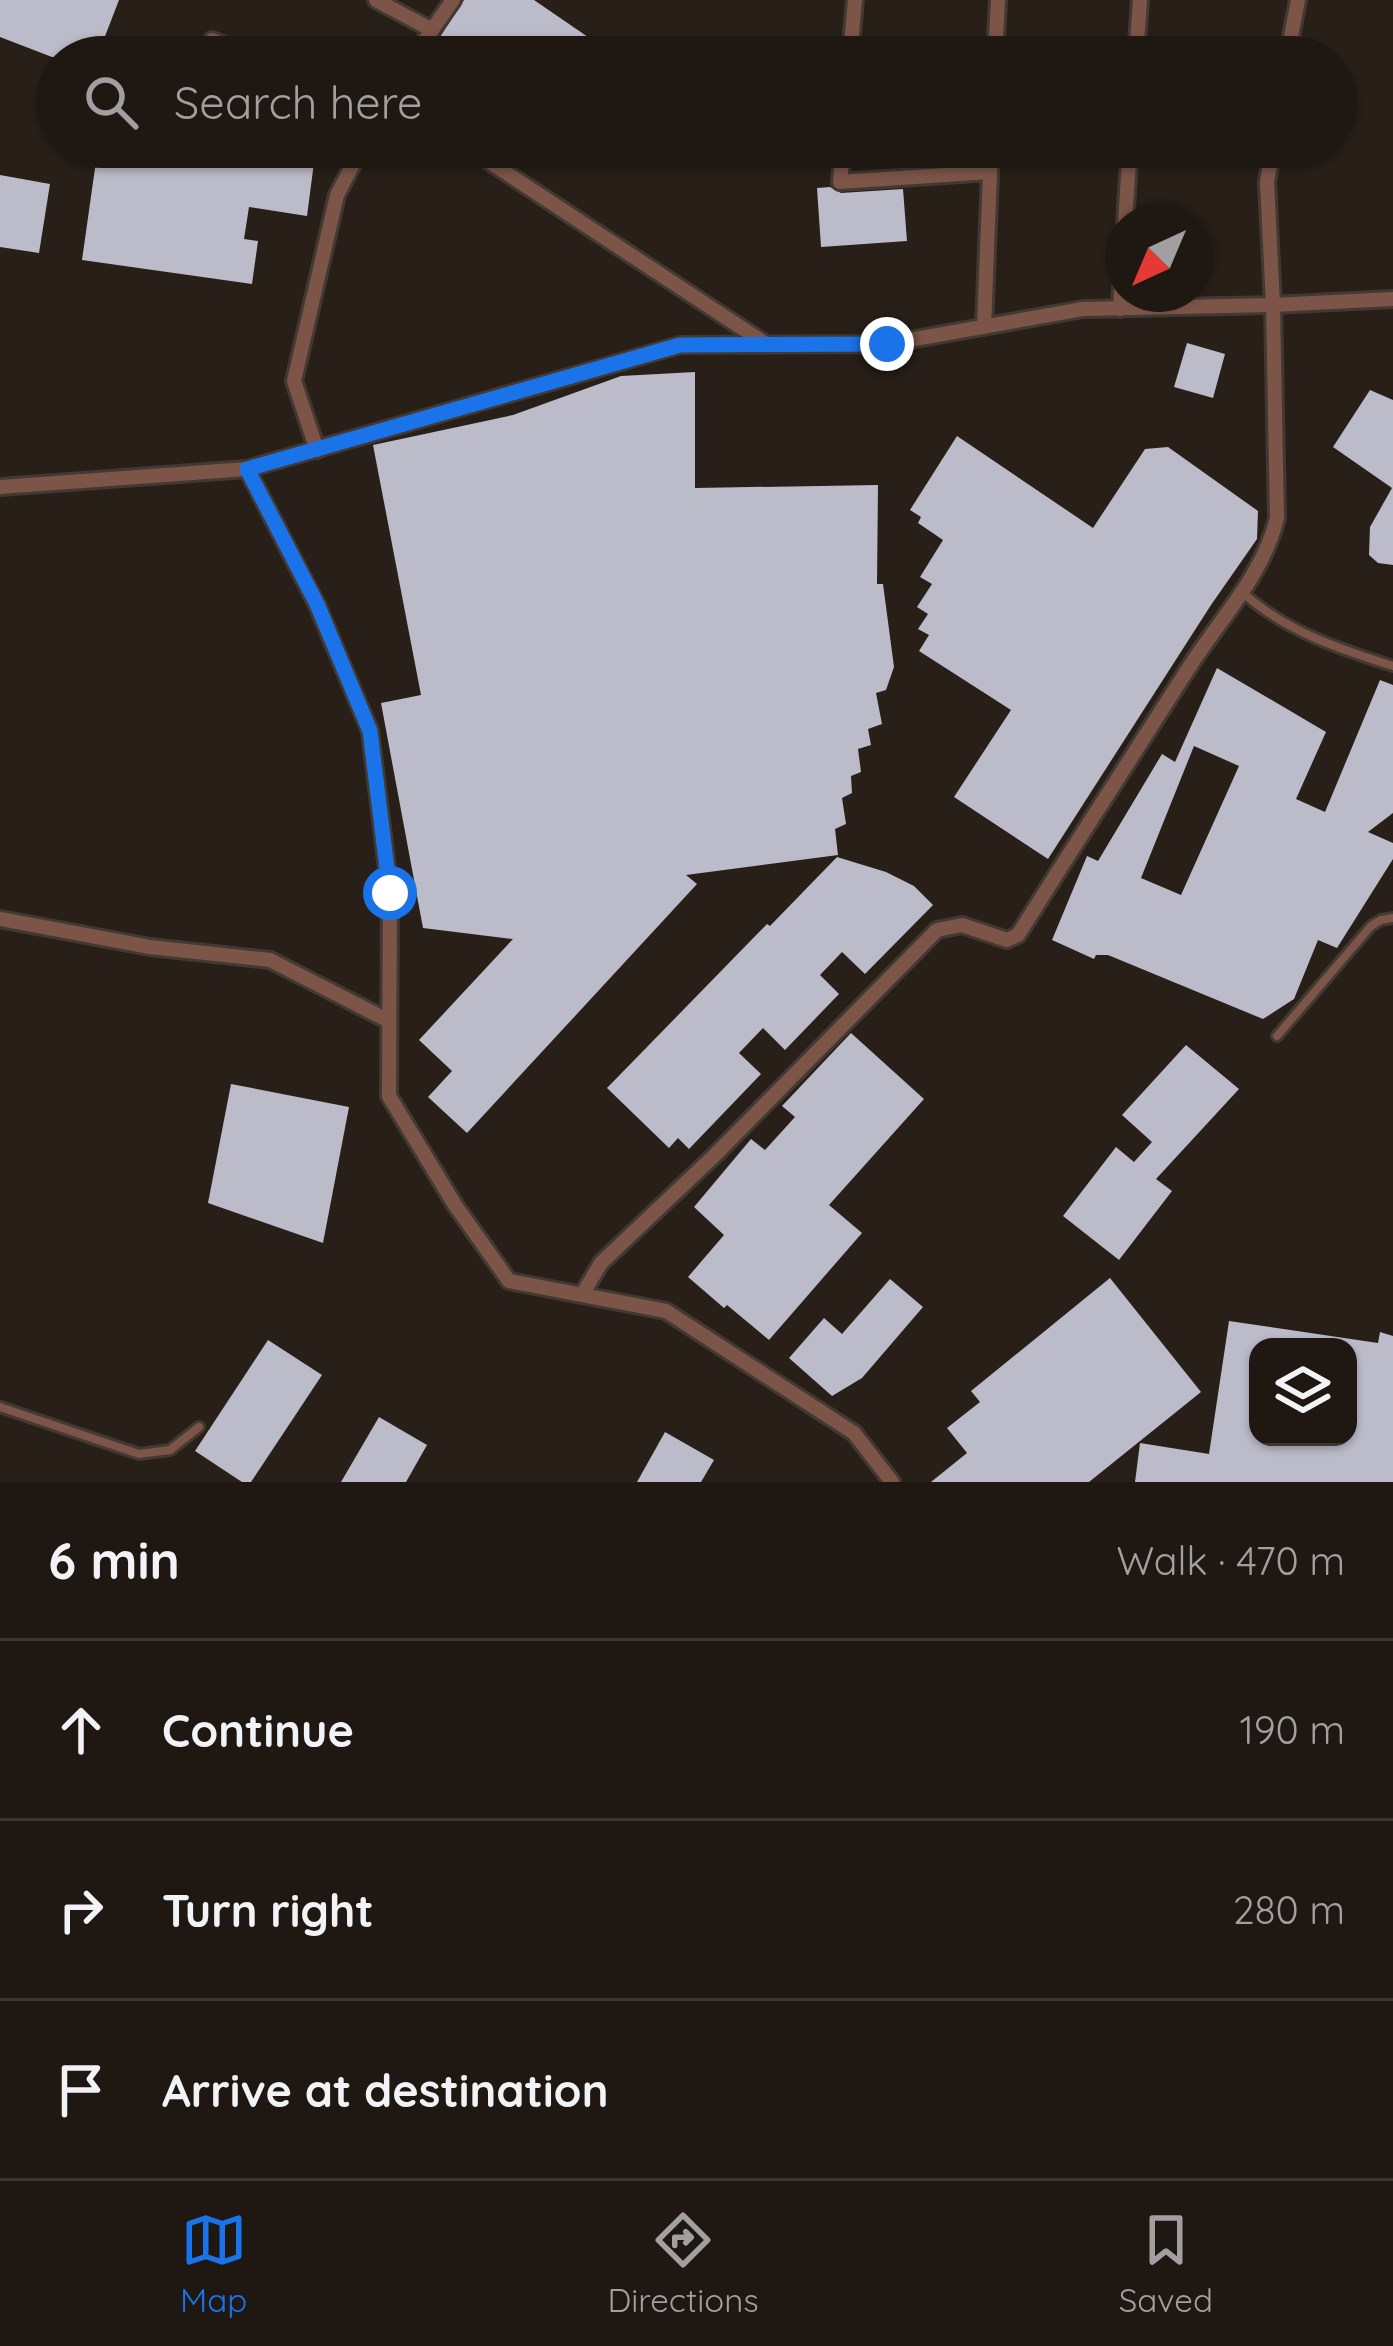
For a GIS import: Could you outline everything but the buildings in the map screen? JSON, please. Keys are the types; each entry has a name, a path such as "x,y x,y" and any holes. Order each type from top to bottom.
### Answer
{"street":[{"path":"376,0 432,30"},
{"path":"428,36 453,0"},
{"path":"852,36 855,0"},
{"path":"996,36 998,0"},
{"path":"1137,36 1140,0"},
{"path":"1291,36 1298,0"},
{"path":"317,450 294,381 337,195 351,168"},
{"path":"499,168 766,344"},
{"path":"841,168 840,182 990,172"},
{"path":"984,327 990,168"},
{"path":"1126,204 1129,168"},
{"path":"582,1295 601,1263 937,930 962,925 1007,940 1018,935 1242,592 1272,541 1277,518 1269,168"},
{"path":"1213,307 1393,299"},
{"path":"0,487 247,469 680,345 887,344 1105,309"},
{"path":"247,469 317,604 370,731 390,893 389,1096 469,1224 509,1281 666,1311 854,1433 892,1482"},
{"path":"0,919 150,947 270,960 389,1021"}],"lane":[{"path":"1242,592 1309,636 1393,666"},
{"path":"1277,1036 1371,926 1393,918"},
{"path":"0,1407 139,1454 170,1450 199,1427"}],"route":[{"path":"390,893 370,731 317,604 247,469 680,345 887,344"}]}
